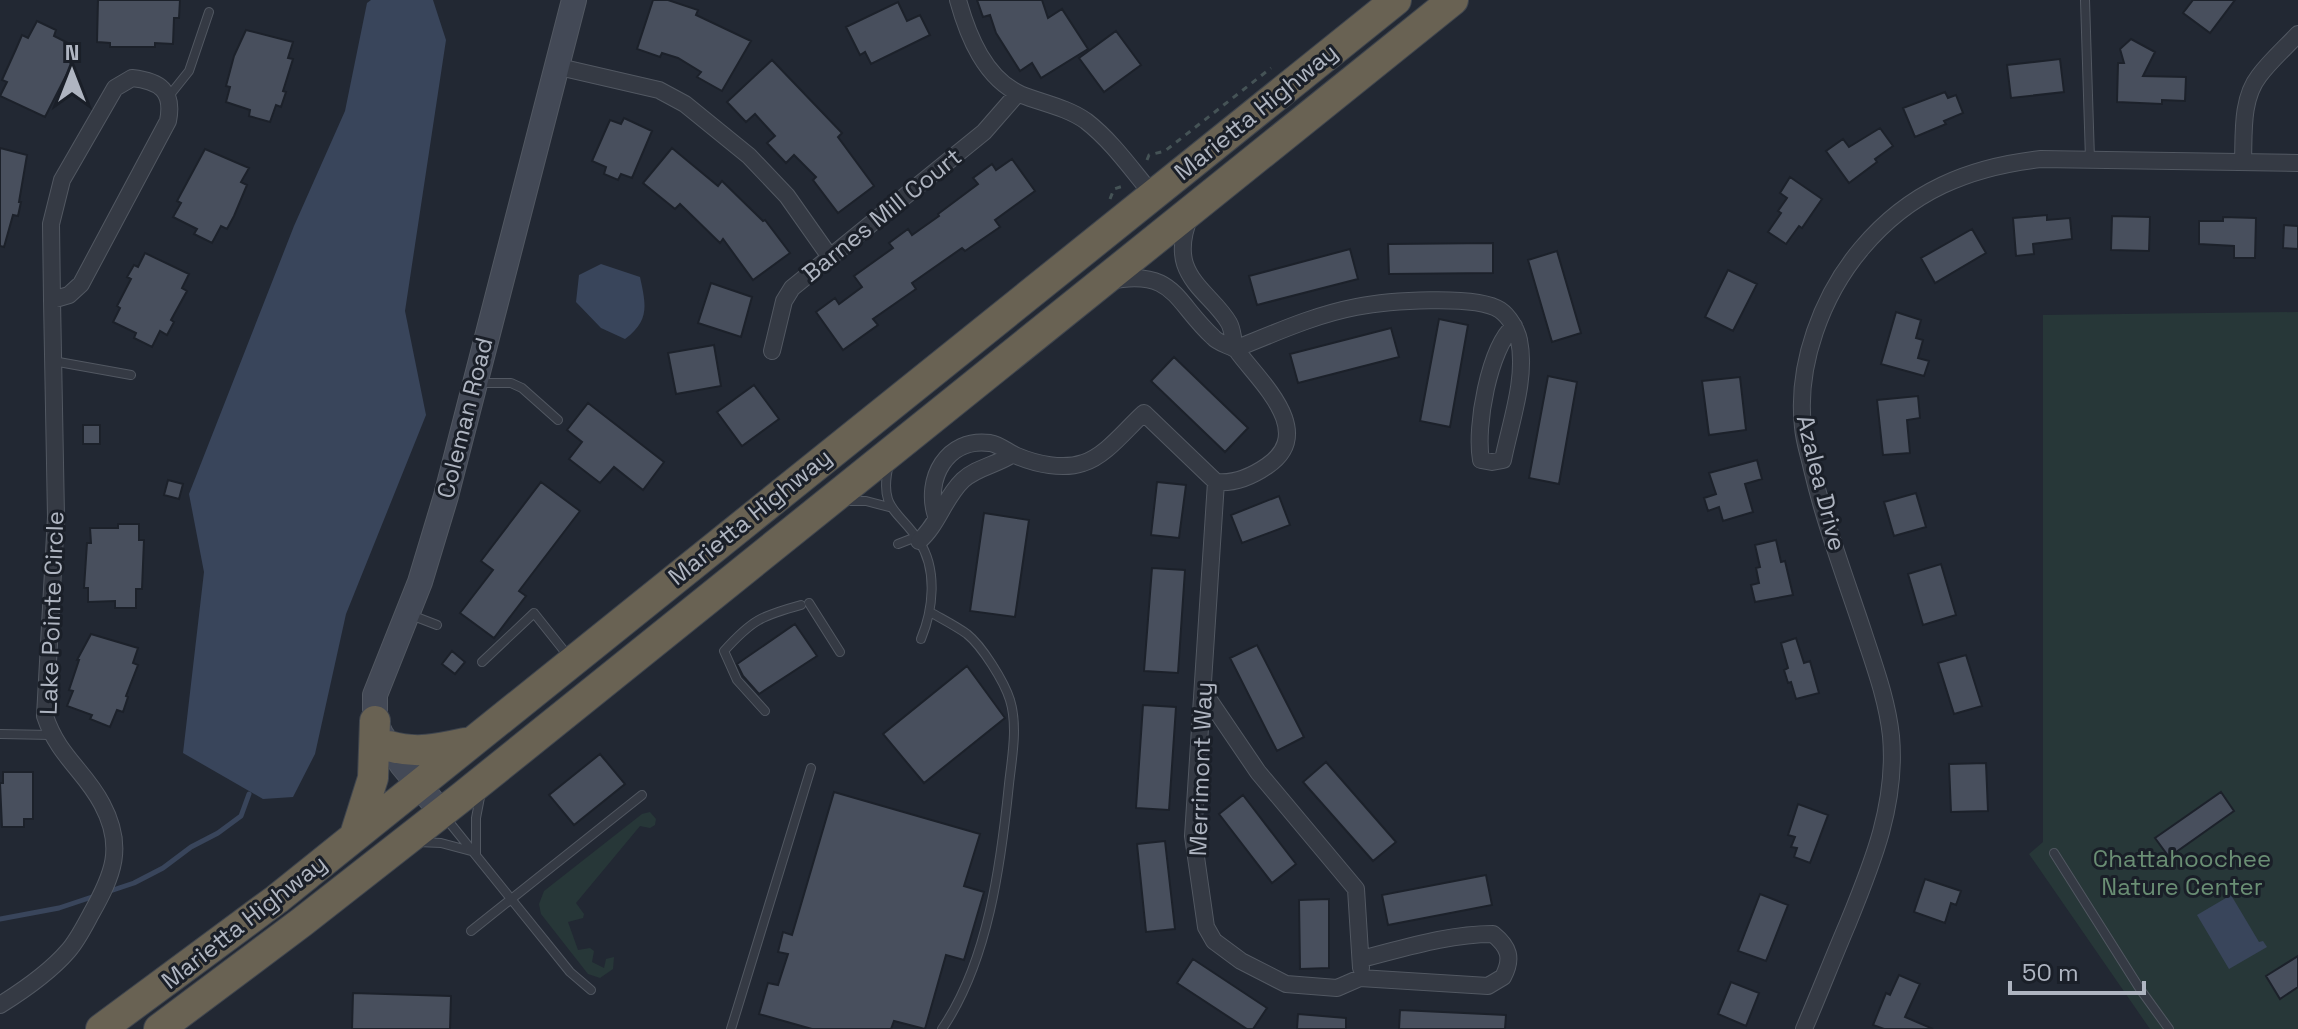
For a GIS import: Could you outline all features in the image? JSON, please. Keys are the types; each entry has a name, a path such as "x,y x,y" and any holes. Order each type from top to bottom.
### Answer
{"highway":[{"name":"Marietta Highway","path":"101,1029 199,958 355,835 1396,0"},
{"name":"Marietta Highway","path":"159,1029 442,813 1453,0"},
{"path":"355,835 373,778 382,734 403,750 425,751 471,741"}],"street":[{"name":"Coleman Road","path":"382,734 375,695 420,582 446,496 574,0"},
{"path":"958,0 967,32 981,57 1018,93 1082,119 1108,142 1153,195"},
{"path":"2243,162 2250,92 2258,77 2298,34"},
{"path":"555,66 659,90 685,104 749,156 787,196 830,257"},
{"name":"Lake Pointe Circle","path":"0,1005 25,989 69,950 112,873 115,851 114,832 102,803 51,735 45,716 56,517 51,224 62,180 115,88 132,78 151,80 161,86 168,97"},
{"name":"Barnes Mill Court","path":"772,351 784,301 792,288 984,132 1018,93"},
{"path":"52,300 69,295 81,284 168,121 171,110 168,97"},
{"name":"Azalea Drive","path":"1804,1029 1877,852 1887,815 1891,776 1891,737 1883,693 1821,505 1803,429 1806,366 1821,313 1845,267 1878,228 1919,197 1969,172 2004,163 2041,159 2298,163"},
{"path":"1195,208 1183,237 1186,266 1230,325 1235,349"},
{"path":"936,516 932,500 934,476 941,462 967,445 985,442 1000,445 1013,454 1056,466 1082,463 1101,453 1144,413 1216,482 1242,480 1277,457 1285,441 1285,420 1277,399 1235,349 1215,340 1168,286 1138,278 1103,282"},
{"path":"1235,349 1296,324 1357,307 1400,302 1481,302 1502,311 1514,326 1519,342 1520,375 1503,460 1492,462 1481,460 1478,429 1496,351 1502,337 1514,326"},
{"path":"918,539 932,529 936,516 967,477 1013,454"},
{"name":"Merrimont Way","path":"1216,482 1193,836 1206,927 1214,941 1241,961 1286,984 1337,988 1360,978 1488,986 1503,977 1509,956 1506,945 1493,934 1485,934 1444,938 1361,959"},
{"path":"1203,691 1258,772 1356,889 1360,978"},
{"path":"382,734 442,813"}],"lane":[{"path":"2085,0 2090,159"},
{"path":"168,97 189,71 209,12"},
{"path":"53,361 131,375"},
{"path":"475,383 511,383 522,388 558,420"},
{"path":"889,507 887,478 895,449"},
{"path":"825,505 856,500 889,507 918,539 931,574 930,612 921,639"},
{"path":"898,544 918,539"},
{"path":"765,711 737,680 724,651 740,633 763,616 805,604 840,652"},
{"path":"930,612 969,635 1001,678 1011,701 1014,735 1003,842 989,914 968,980 954,1012 942,1029"},
{"path":"482,662 534,613 572,661"},
{"path":"407,614 437,625"},
{"path":"0,734 51,735"},
{"path":"731,1029 811,768"},
{"path":"474,853 478,806 487,777"},
{"path":"471,931 642,795"},
{"path":"442,813 570,972 591,990"},
{"path":"401,844 441,843 474,853"},
{"path":"2054,853 2169,1029"}],"green space":[{"name":"Chattahoochee Nature Center","path":"2298,312 2298,1029 2150,1029 2029,854 2043,842 2043,315"},
{"path":"650,812 656,819 655,825 650,828 640,826 576,903 584,914 583,918 568,922 578,950 590,948 594,951 592,962 604,968 606,959 614,957 613,969 600,978 588,974 541,914 539,904 544,891 642,814"}],"water":[{"path":"371,0 433,0 446,40 405,311 426,415 346,614 315,754 293,797 263,799 183,753 204,572 189,494 294,226 345,111 367,3"},
{"path":"601,264 640,277 644,311 639,325 625,339 601,328 576,302 579,275"},
{"path":"2231,895 2259,942 2263,941 2267,947 2229,969 2197,915"}],"building":[{"path":"98,0 180,0 179,18 174,18 173,44 110,47 110,43 97,42"},
{"path":"653,0 668,0 698,10 696,15 751,41 722,91 697,77 701,72 678,58 662,53 660,57 637,49"},
{"path":"977,0 1042,0 1048,18 1062,9 1088,49 1041,78 1032,63 1020,71 996,33 990,15 983,17"},
{"path":"2193,0 2235,0 2210,33 2183,13"},
{"path":"898,2 907,21 920,15 930,35 871,64 865,52 860,55 846,27"},
{"path":"37,21 56,30 54,36 76,47 69,62 72,64 45,117 0,96 7,82 2,80 22,35 28,38"},
{"path":"246,30 293,42 288,58 293,59 283,91 286,92 281,107 276,105 270,122 249,116 250,110 226,102 230,87 226,86 234,56"},
{"path":"1116,31 1141,65 1104,92 1079,58"},
{"path":"2131,39 2155,52 2143,76 2186,77 2185,101 2162,100 2162,104 2117,102 2118,63 2124,63 2120,49"},
{"path":"2060,59 2064,92 2011,98 2007,65"},
{"path":"772,60 842,133 838,137 874,186 838,213 813,180 816,177 794,155 786,163 767,143 775,136 755,114 746,122 727,102"},
{"path":"1945,92 1948,98 1956,95 1963,113 1915,137 1903,108"},
{"path":"624,118 652,131 632,178 621,174 618,180 604,174 606,167 592,161 610,120 621,124"},
{"path":"1880,128 1893,146 1849,183 1826,151 1843,139 1849,147"},
{"path":"0,148 27,155 18,216 13,215 4,247 0,246"},
{"path":"672,148 718,186 722,181 765,220 790,253 753,280 723,239 720,243 680,204 675,209 643,183"},
{"path":"205,149 249,168 241,182 247,185 234,216 227,229 221,226 212,243 194,234 197,229 173,217 181,203 177,201"},
{"path":"1012,159 1035,191 995,220 1000,227 965,251 962,248 912,283 916,289 873,319 878,325 843,350 816,312 835,298 839,304 862,287 854,276 893,248 889,243 908,229 912,235 939,216 978,184 973,178 992,164 996,170"},
{"path":"1790,177 1822,199 1802,228 1799,226 1786,244 1768,232 1787,198 1780,193"},
{"path":"2047,215 2047,220 2070,218 2072,239 2033,244 2034,254 2016,256 2013,218"},
{"path":"2112,216 2150,217 2149,251 2111,250"},
{"path":"2223,217 2256,218 2255,258 2234,258 2234,246 2199,244 2199,221 2223,221"},
{"path":"2284,225 2298,226 2298,249 2283,248"},
{"path":"1972,229 1986,253 1935,283 1921,258"},
{"path":"1493,243 1493,273 1389,274 1388,244"},
{"path":"1350,249 1358,279 1257,305 1249,276"},
{"path":"1557,251 1581,333 1552,342 1528,260"},
{"path":"145,253 189,274 182,288 187,291 171,320 174,322 167,335 160,331 152,347 134,338 136,333 113,322 120,308 117,306 131,279 127,277 134,265 138,267"},
{"path":"1728,270 1757,284 1733,331 1705,317"},
{"path":"711,283 752,297 741,337 698,323"},
{"path":"1896,312 1921,320 1916,338 1923,340 1918,358 1929,361 1924,376 1881,364"},
{"path":"1439,319 1468,325 1450,427 1420,421"},
{"path":"1391,328 1399,357 1298,383 1290,354"},
{"path":"714,345 721,386 676,394 668,353"},
{"path":"1174,357 1248,428 1225,452 1151,381"},
{"path":"1548,376 1577,382 1559,484 1529,478"},
{"path":"1740,377 1746,430 1709,435 1702,381"},
{"path":"754,385 779,419 742,446 717,412"},
{"path":"1918,396 1920,418 1907,420 1910,453 1883,455 1877,400"},
{"path":"588,403 664,462 643,490 614,467 600,483 569,459 582,442 567,430"},
{"path":"83,425 100,425 100,444 83,444"},
{"path":"1757,460 1762,479 1745,484 1753,512 1723,521 1719,507 1708,511 1704,498 1716,494 1709,473"},
{"path":"168,480 183,484 179,499 164,495"},
{"path":"541,482 580,511 519,591 526,596 494,638 460,613 493,570 481,561"},
{"path":"1157,482 1186,485 1179,538 1151,535"},
{"path":"1916,493 1926,527 1894,536 1884,502"},
{"path":"1279,496 1290,525 1242,543 1231,515"},
{"path":"984,513 1029,520 1015,617 970,611"},
{"path":"118,524 139,524 139,540 144,540 142,589 136,589 136,608 115,608 115,601 88,602 88,588 84,588 87,543 91,543 90,528 118,528"},
{"path":"1776,540 1793,595 1755,602 1751,585 1759,583 1756,568 1760,567 1755,545"},
{"path":"1941,564 1956,615 1923,625 1908,574"},
{"path":"1152,568 1185,570 1178,673 1144,671"},
{"path":"795,624 817,656 759,694 737,664"},
{"path":"91,634 138,648 133,663 138,665 123,712 117,710 110,727 90,719 92,715 67,706 73,691 69,690 77,660"},
{"path":"1796,638 1804,663 1810,661 1819,693 1796,699 1784,670 1788,668 1781,643"},
{"path":"1257,645 1304,737 1277,751 1230,658"},
{"path":"452,651 465,662 455,674 442,664"},
{"path":"1966,655 1982,706 1954,714 1938,663"},
{"path":"967,666 1005,718 924,783 883,734"},
{"path":"1143,705 1176,707 1169,810 1136,808"},
{"path":"600,754 625,784 574,825 549,795"},
{"path":"1326,762 1396,842 1373,861 1303,782"},
{"path":"1986,763 1988,811 1951,812 1949,764"},
{"path":"3,772 33,772 33,819 24,819 24,827 2,827 0,783 3,783"},
{"path":"834,792 980,834 964,886 984,892 964,960 946,955 925,1029 894,1021 891,1029 812,1029 759,1014 768,983 778,985 788,954 778,952 783,932 792,935"},
{"path":"2221,792 2234,811 2169,857 2155,838"},
{"path":"1243,795 1296,864 1272,883 1219,814"},
{"path":"1798,804 1828,815 1810,863 1794,857 1797,848 1791,847 1795,837 1788,835"},
{"path":"1165,841 1175,929 1146,932 1137,844"},
{"path":"1486,875 1492,905 1388,925 1382,895"},
{"path":"1925,879 1961,891 1956,905 1951,903 1945,923 1914,912"},
{"path":"1760,894 1788,905 1766,961 1738,951"},
{"path":"1329,899 1329,968 1300,969 1299,900"},
{"path":"2298,956 2298,987 2280,999 2266,976"},
{"path":"1193,959 1267,1008 1253,1029 1247,1029 1177,983"},
{"path":"1899,975 1920,984 1905,1017 1933,1029 1884,1029 1873,1025 1886,993 1890,995"},
{"path":"1731,982 1759,993 1746,1026 1718,1014"},
{"path":"353,993 451,996 450,1029 352,1029"},
{"path":"1400,1010 1506,1015 1505,1029 1399,1029"},
{"path":"1298,1014 1346,1018 1346,1029 1297,1029"}],"waterway":[{"path":"107,892 163,868 191,847 218,833 241,816 249,794"},
{"path":"0,919 59,908 98,895"}]}
